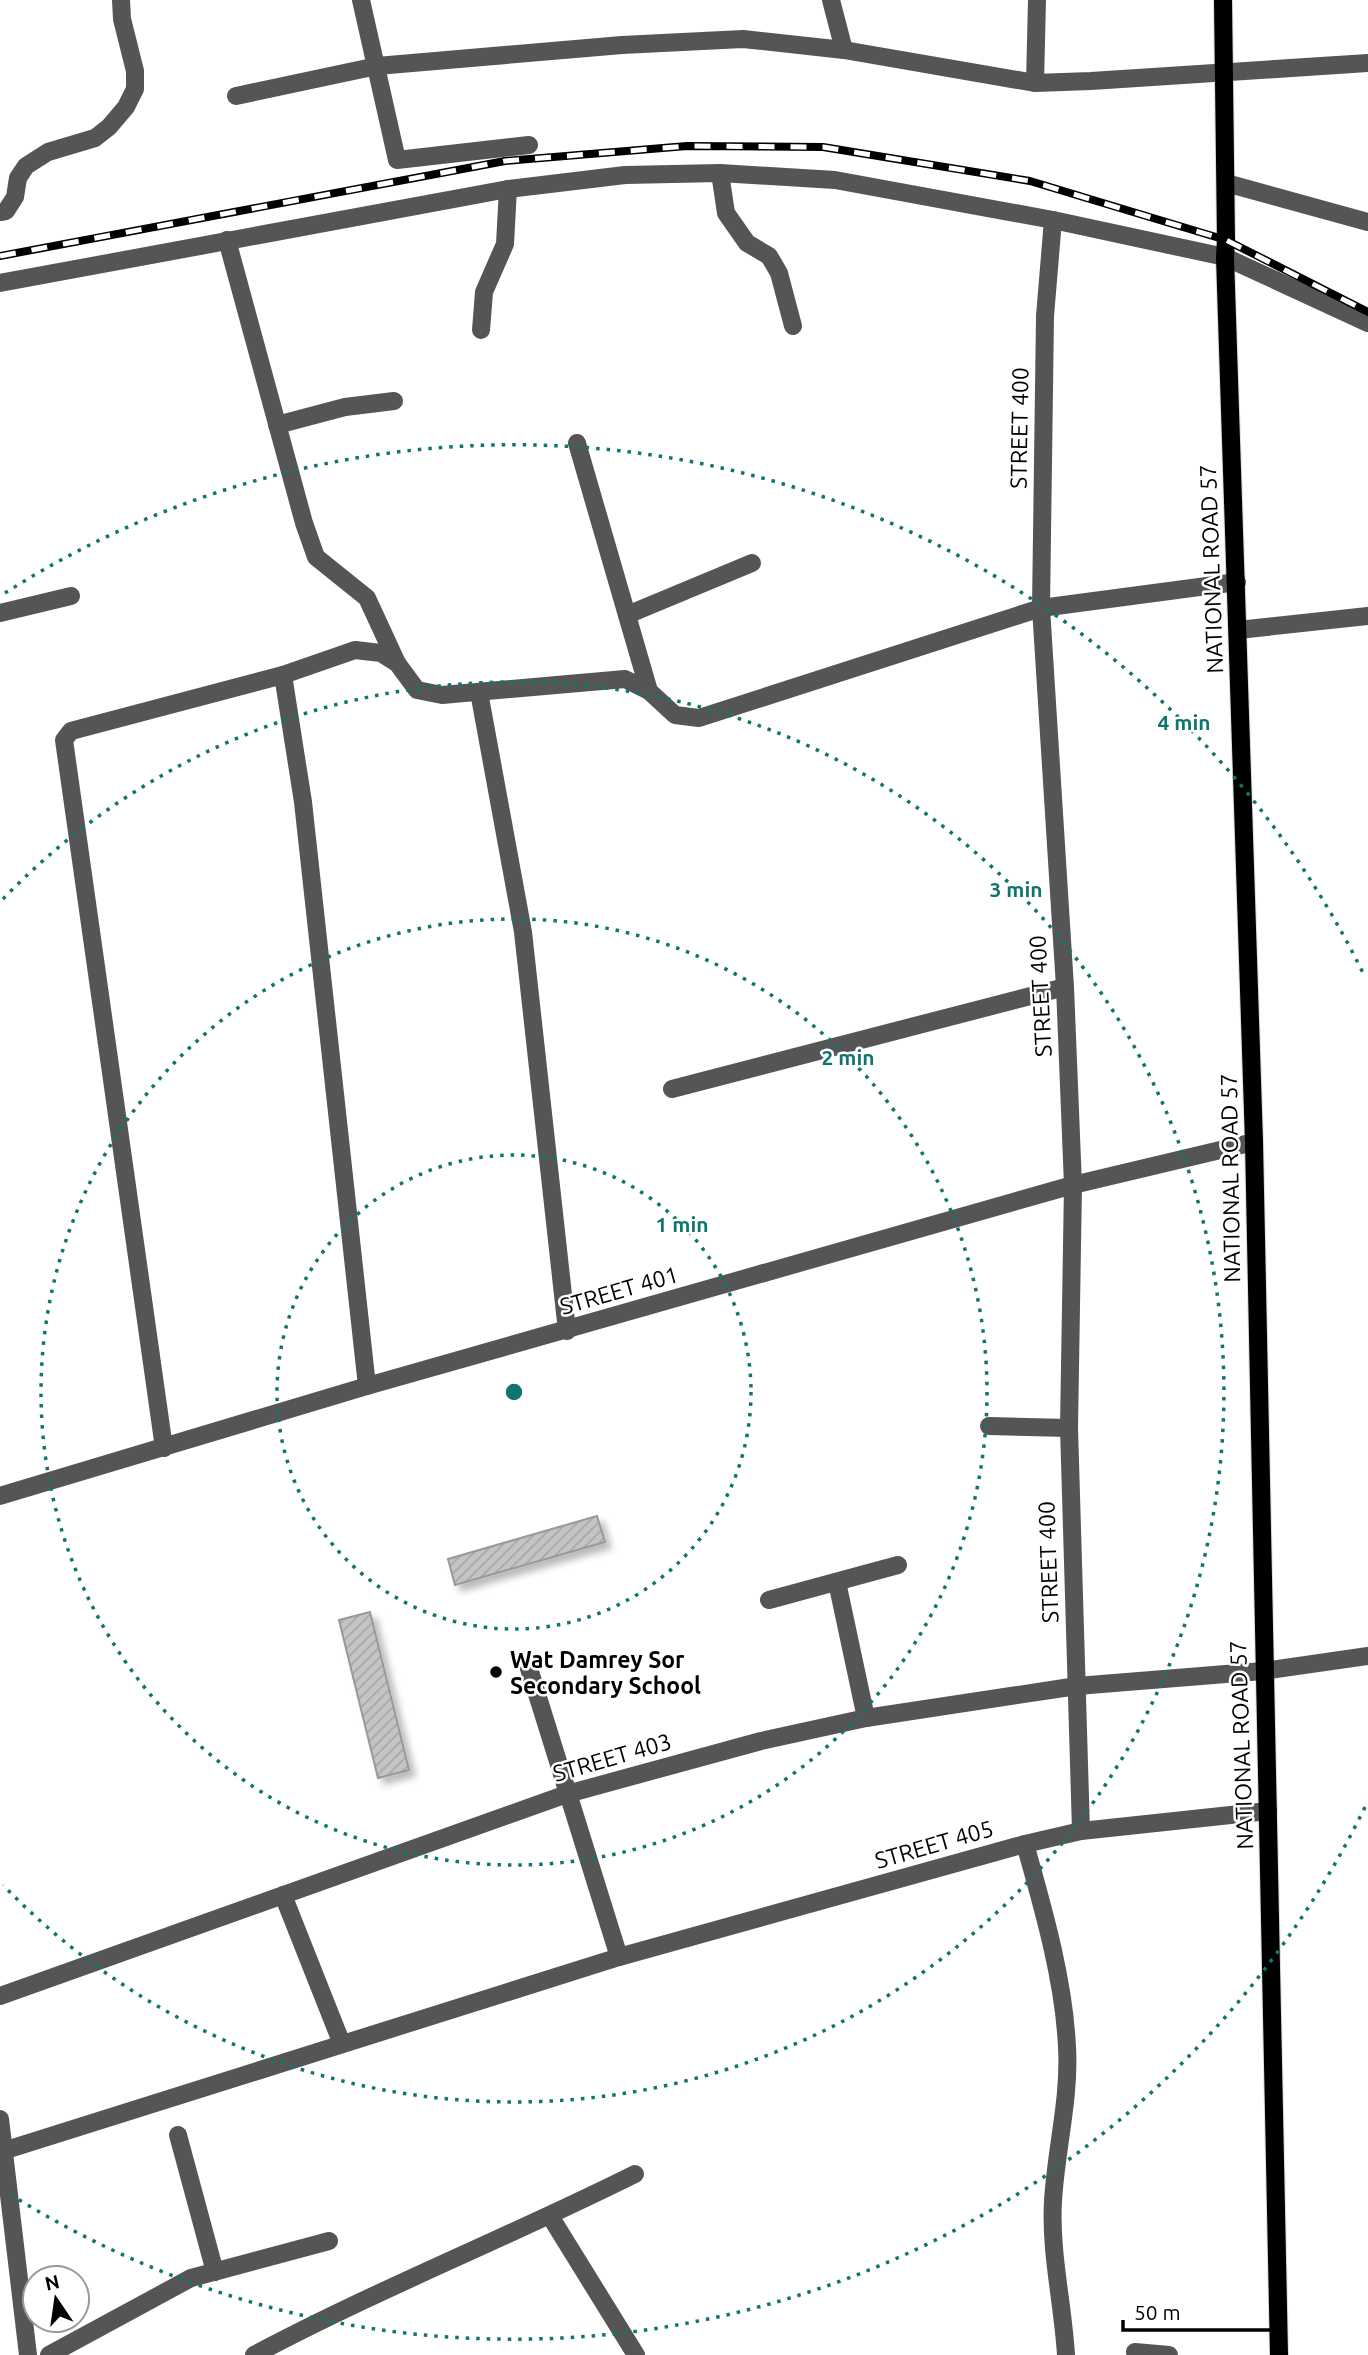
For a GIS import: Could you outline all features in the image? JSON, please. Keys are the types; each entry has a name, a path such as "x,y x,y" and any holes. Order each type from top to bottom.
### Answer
{"main road":[{"name":"NATIONAL ROAD 57","path":"1223,0 1225,257 1254,1142 1279,2355"}],"street":[{"path":"0,212 6,211 15,197 18,178 26,166 48,152 94,138 109,127 126,107 135,89 135,71 122,19 121,0"},
{"path":"361,0 397,160 529,145"},
{"path":"831,0 844,50"},
{"path":"1035,83 1037,0"},
{"path":"236,96 377,66 622,45 743,39 844,50 1035,83 1368,63"},
{"path":"720,173 726,213 747,243 769,256 779,273 793,326"},
{"path":"0,283 508,189 625,175 720,173 835,180 1052,220 1225,257 1368,323"},
{"path":"1226,183 1368,222"},
{"path":"481,330 484,292 505,244 508,189"},
{"name":"STREET 400","path":"1052,220 1045,316 1041,608 1065,986 1073,1185 1069,1428 1081,1831"},
{"path":"227,240 304,523 316,557 367,597 397,663 417,690 442,695 625,679 649,691 675,715 699,718 1041,608 1237,582"},
{"path":"277,425 345,407 394,401"},
{"path":"577,443 649,691"},
{"path":"627,615 752,563"},
{"path":"0,613 71,596"},
{"path":"1238,630 1368,616"},
{"path":"164,1448 64,740 71,731 283,675 355,650 381,653 397,663"},
{"path":"283,675 303,802 368,1386"},
{"path":"479,692 523,932 567,1331"},
{"path":"672,1089 1065,986"},
{"name":"STREET 401","path":"0,1497 368,1386 1073,1185 1254,1142"},
{"path":"989,1426 1069,1428"},
{"path":"769,1600 898,1565"},
{"path":"837,1582 866,1718"},
{"name":"STREET 403","path":"0,1996 567,1794 761,1741 866,1718 1077,1686 1263,1671 1368,1657"},
{"path":"527,1662 619,1957"},
{"name":"STREET 405","path":"3,2151 619,1957 1026,1843 1081,1831 1268,1811"},
{"path":"1026,1843 1055,1961 1067,2045 1068,2090 1053,2202 1054,2247 1066,2355"},
{"path":"283,1895 342,2044"},
{"path":"0,2119 28,2355"},
{"path":"178,2135 215,2272"},
{"path":"254,2355 303,2329 635,2174"},
{"path":"550,2216 636,2355"},
{"path":"49,2355 191,2278 329,2242"},
{"path":"1135,2352 1169,2355"}],"building":[{"path":"597,1516 605,1542 455,1585 448,1559"},
{"path":"370,1612 409,1770 378,1778 339,1620"}],"railway":[{"path":"0,256 505,161 687,146 823,147 1030,181 1226,240 1368,312"}],"place":[{"name":"Wat Damrey Sor Secondary School","path":"496,1672"}]}
